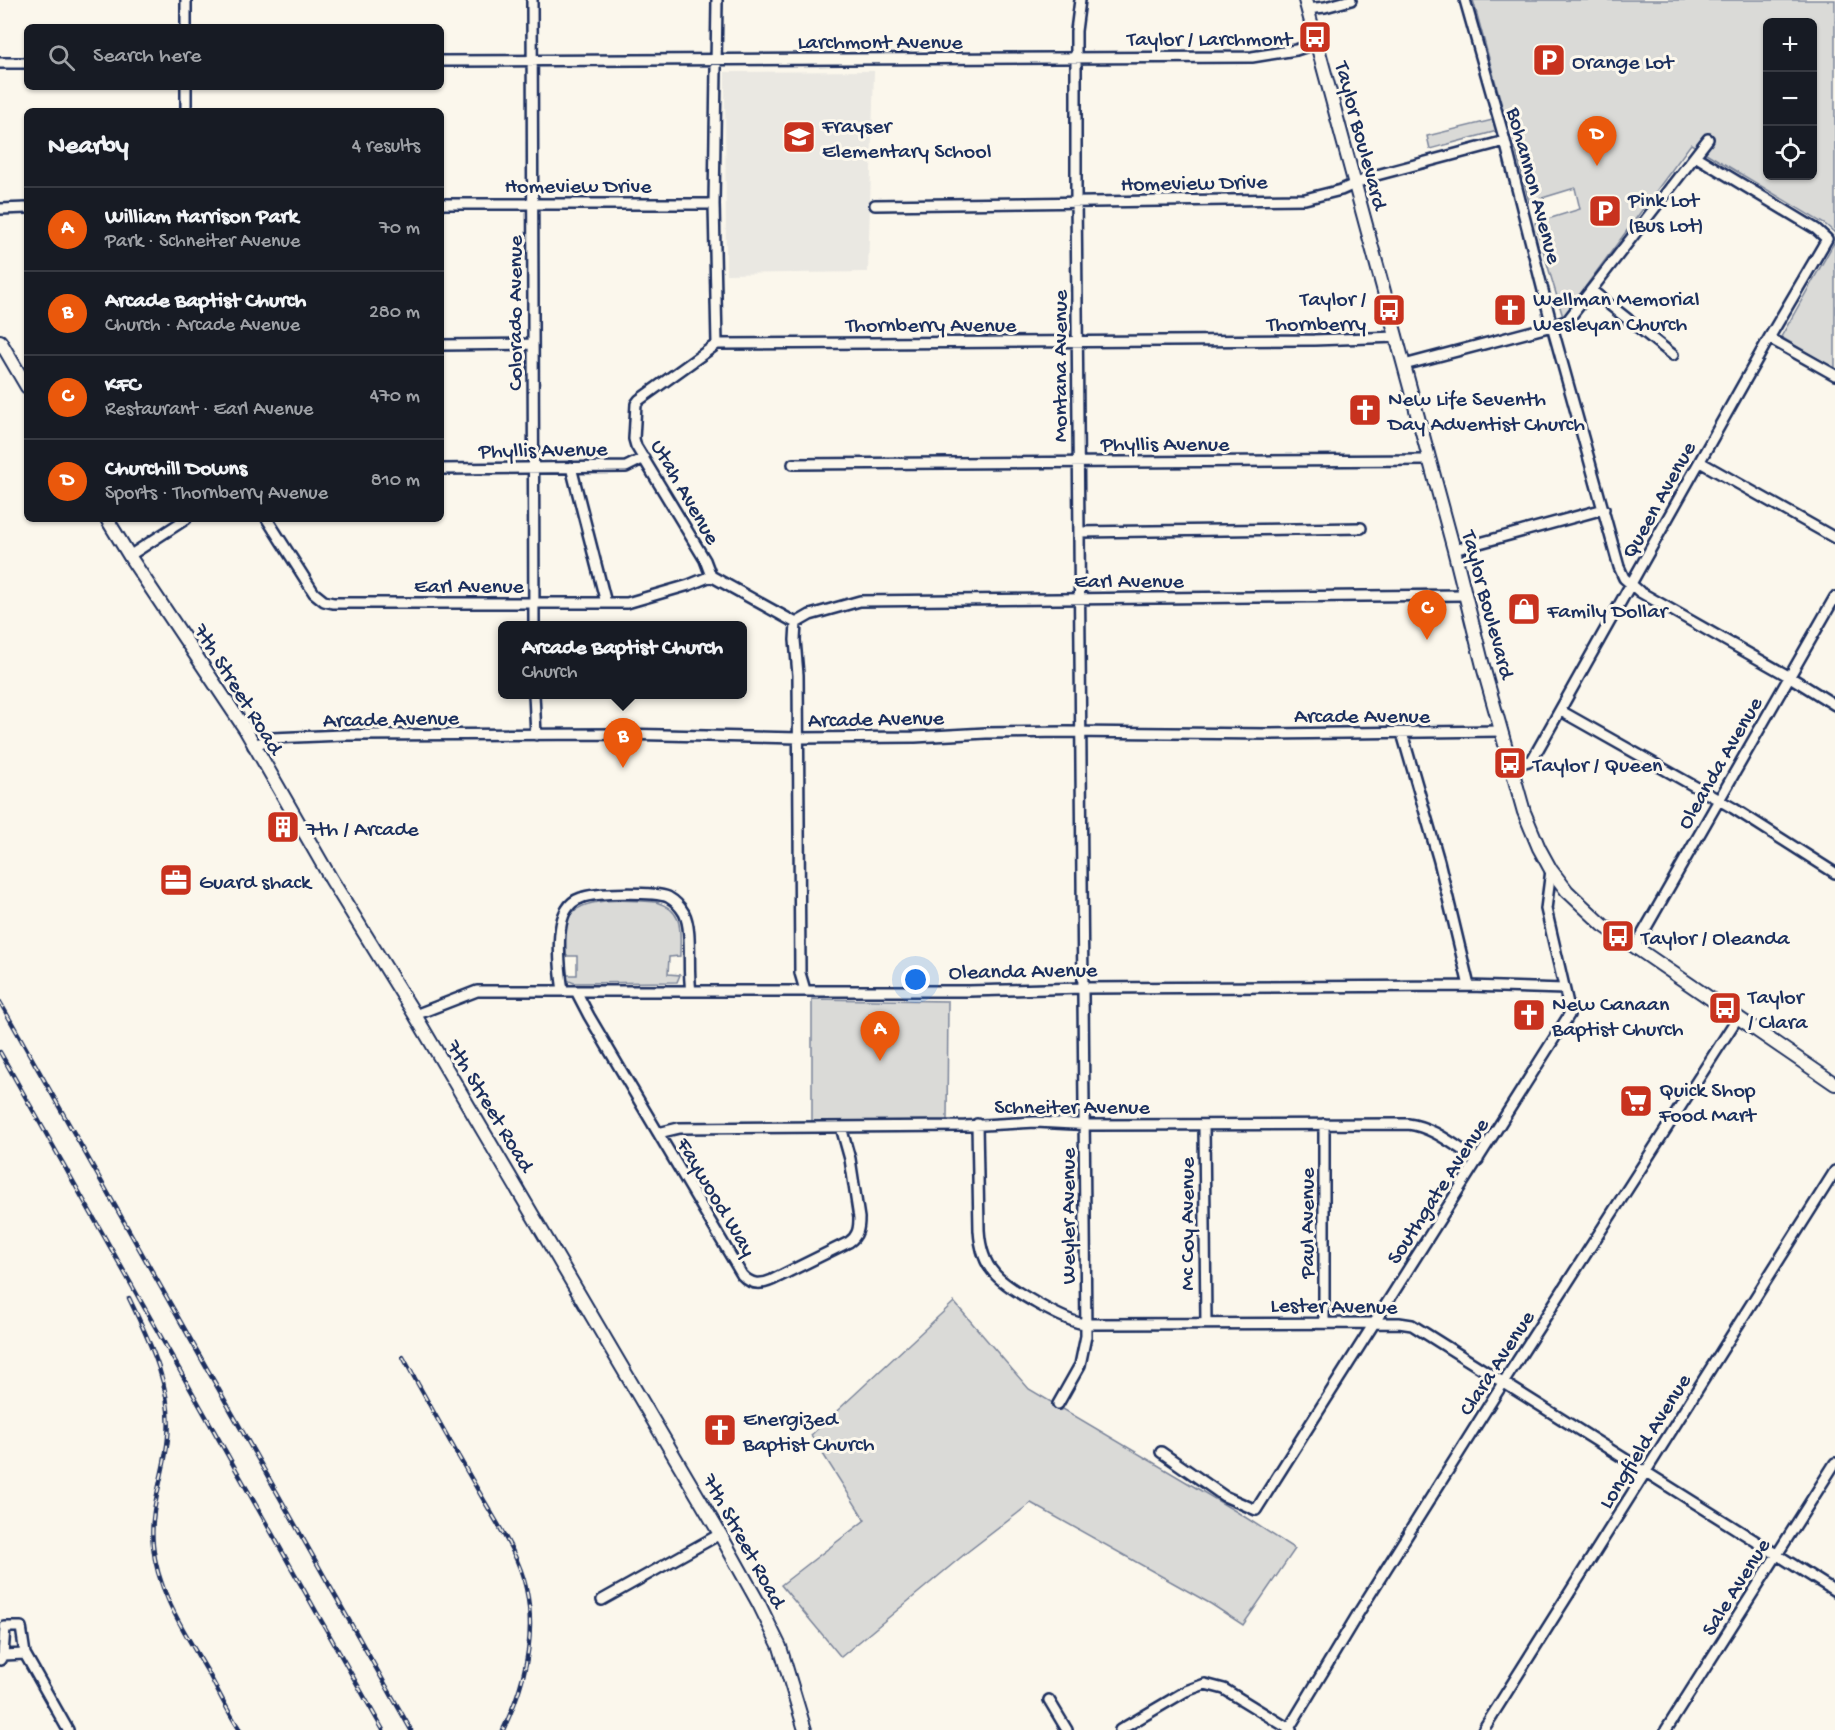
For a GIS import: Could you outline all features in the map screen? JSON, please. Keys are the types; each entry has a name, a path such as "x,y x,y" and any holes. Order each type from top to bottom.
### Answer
{"main road":[{"name":"Taylor Boulevard","path":"1306,4 1511,766 1532,832 1551,870 1567,891 1603,925 1835,1084"},
{"path":"0,341 24,382"},
{"name":"7th Street Road","path":"108,522 233,710 720,1534 780,1647 805,1730"}],"street":[{"path":"186,0 186,24"},
{"name":"Colorado Avenue","path":"532,0 534,621"},
{"path":"717,0 714,204 717,344"},
{"name":"Montana Avenue","path":"1080,0 1077,17 1076,58 1080,733"},
{"path":"1306,4 1325,8 1351,0"},
{"name":"Bohannon Avenue","path":"1465,0 1619,567 1624,578 1631,585"},
{"name":"Larchmont Avenue","path":"444,61 1252,57 1296,50 1317,43"},
{"path":"0,63 24,63"},
{"path":"186,90 186,108"},
{"path":"1404,365 1568,320 1708,139"},
{"name":"Homeview Drive","path":"875,205 1305,199 1323,196 1382,174 1505,141"},
{"name":"Queen Avenue","path":"1511,766 1532,760 1827,239 1816,229 1695,156"},
{"name":"Homeview Drive","path":"444,204 714,204"},
{"path":"0,209 24,208"},
{"path":"1591,290 1673,355"},
{"name":"Thornberry Avenue","path":"717,344 1314,340 1396,337"},
{"path":"1769,338 1835,375"},
{"path":"444,345 532,344"},
{"name":"Utah Avenue","path":"717,344 636,404 634,439 705,560 711,576 796,623"},
{"name":"Phyllis Avenue","path":"444,469 626,467 644,458"},
{"name":"Phyllis Avenue","path":"793,464 1430,460"},
{"path":"1700,462 1835,538"},
{"path":"571,467 606,603"},
{"path":"1454,550 1604,509"},
{"path":"129,556 181,522"},
{"name":"Earl Avenue","path":"269,522 314,593 324,602 357,604 627,603 689,585 711,576"},
{"path":"1079,532 1361,528"},
{"path":"1631,585 1835,705"},
{"name":"Earl Avenue","path":"796,623 810,615 860,601 1465,596"},
{"name":"Oleanda Avenue","path":"1635,947 1835,597"},
{"path":"796,623 800,973 805,990"},
{"path":"534,699 536,735"},
{"path":"1560,711 1719,801 1835,873"},
{"name":"Arcade Avenue","path":"253,746 272,738 343,735 710,735 799,738 915,737 986,733 1502,732"},
{"name":"Weyler Avenue","path":"1058,1404 1080,1365 1085,1347 1086,1324 1080,733"},
{"path":"1402,733 1439,861 1469,986"},
{"name":"Southgate Avenue","path":"1161,1452 1224,1496 1256,1510 1569,1015 1546,909 1551,870"},
{"path":"563,991 561,923 568,907 575,901 588,896 643,894 670,898 680,906 685,915 691,991"},
{"name":"Oleanda Avenue","path":"414,1015 477,991 969,991 1083,988 1469,986 1564,989"},
{"name":"Faywood Way","path":"576,991 746,1280 758,1284 787,1274 849,1242 857,1235 859,1226 854,1182 847,1144 841,1127"},
{"name":"Clara Avenue","path":"1289,1730 1359,1612 1738,1017"},
{"name":"Schneiter Avenue","path":"658,1133 679,1128 1036,1122 1418,1125 1431,1130 1478,1160"},
{"name":"Lester Avenue","path":"977,1124 978,1230 986,1260 994,1274 1005,1283 1069,1321 1086,1324 1400,1323 1412,1326 1835,1591"},
{"name":"Paul Avenue","path":"1324,1124 1324,1323"},
{"name":"Mc Coy Avenue","path":"1204,1125 1206,1323"},
{"name":"Longfield Avenue","path":"1483,1730 1835,1171"},
{"name":"Sale Avenue","path":"1666,1730 1835,1463"},
{"path":"602,1600 720,1534"},
{"path":"25,1654 2,1657 5,1627 21,1627 25,1654 68,1730"},
{"path":"1120,1730 1186,1691 1205,1684 1224,1689 1289,1730"},
{"path":"1049,1700 1067,1730"}],"shaded area":[{"path":"1473,0 1835,0 1835,233 1826,225 1691,144 1563,317 1535,223 1580,209 1575,188 1529,202 1512,127 1430,149 1427,136 1505,117"},
{"name":"Frayser Elementary School","path":"874,71 868,272 726,274 725,72"},
{"path":"1835,241 1835,369 1781,337"},
{"path":"608,901 656,902 672,911 679,923 680,956 669,957 668,974 680,975 677,982 574,983 567,980 566,975 577,975 577,956 566,956 565,942 566,923 574,911 583,906"},
{"path":"812,999 948,1001 947,1121 812,1122"},
{"path":"954,1302 1029,1389 1237,1512 1295,1549 1243,1625 1211,1604 1031,1503 966,1553 841,1657 781,1585 865,1520 811,1435"}],"railway":[{"path":"0,1002 411,1730"},
{"path":"0,1052 383,1730"},
{"path":"129,1298 158,1365 169,1419 166,1451 152,1531 160,1579 182,1628 240,1730"},
{"path":"403,1357 507,1541 523,1576 530,1625 527,1661 517,1696 503,1730"}],"place":[{"name":"Taylor / Larchmont","path":"1315,37"},
{"name":"Orange Lot","path":"1549,60"},
{"name":"Frayser Elementary School","path":"799,137"},
{"name":"Churchill Downs","path":"1597,166"},
{"name":"Pink Lot (Bus Lot)","path":"1605,211"},
{"name":"Taylor / Thornberry","path":"1389,310"},
{"name":"Wellman Memorial Wesleyan Church","path":"1510,310"},
{"name":"New Life Seventh Day Adventist Church","path":"1365,410"},
{"name":"Family Dollar","path":"1524,609"},
{"name":"KFC","path":"1427,640"},
{"name":"Taylor / Queen","path":"1510,763"},
{"name":"Arcade Baptist Church","path":"623,768"},
{"name":"7th / Arcade","path":"283,827"},
{"name":"Guard shack","path":"176,880"},
{"name":"Taylor / Oleanda","path":"1618,936"},
{"name":"Taylor / Clara","path":"1725,1008"},
{"name":"New Canaan Baptist Church","path":"1529,1015"},
{"name":"William Harrison Park","path":"880,1061"},
{"name":"Quick Shop Food Mart","path":"1636,1101"},
{"name":"Energized Baptist Church","path":"720,1430"}]}
